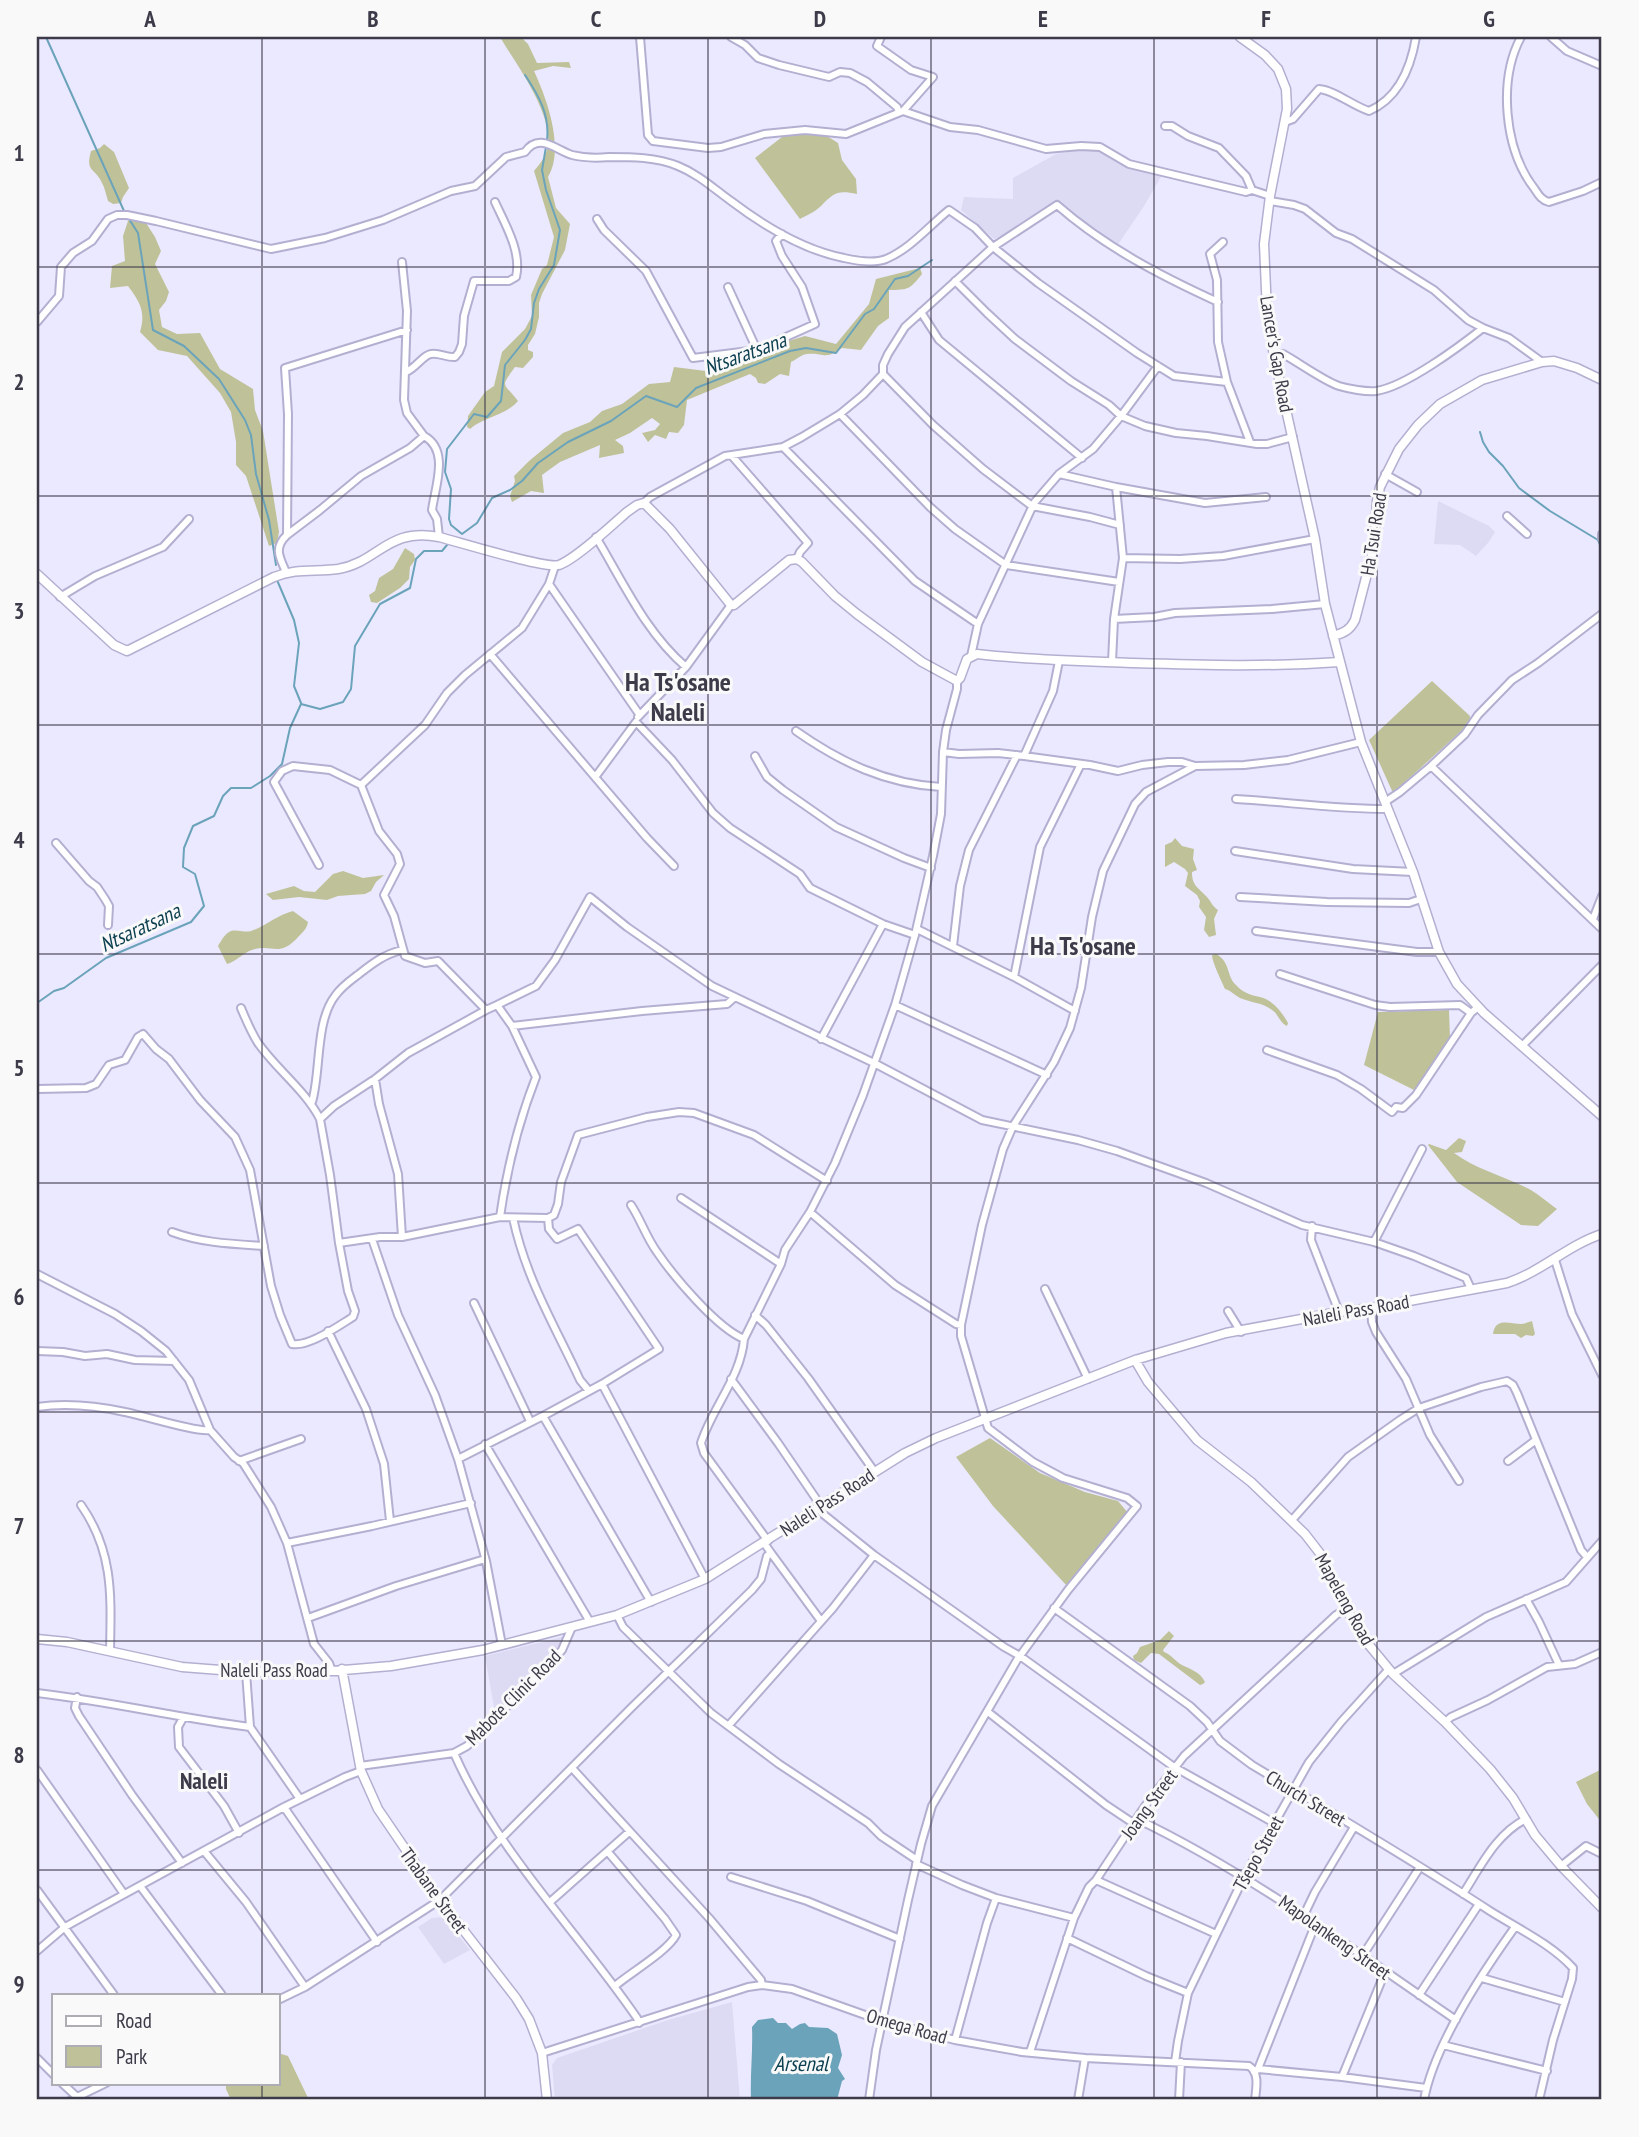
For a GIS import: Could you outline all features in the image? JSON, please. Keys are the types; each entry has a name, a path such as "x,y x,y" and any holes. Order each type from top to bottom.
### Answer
{"street":[{"path":"640,37 648,135 653,141 708,148 721,147 764,134 805,130 846,134 901,111 933,77 911,69 877,46 881,37"},
{"path":"731,37 746,45 758,58 779,65 829,77 840,72 850,73 867,82 901,111 950,127 978,130 1046,149 1100,147 1129,163 1245,192 1252,190 1305,209 1336,233 1352,239 1434,290 1468,320 1509,338 1542,362"},
{"name":"Lancer's Gap Road","path":"1240,37 1265,55 1278,69 1287,97 1285,122 1270,198 1264,264 1267,312 1274,356 1315,539 1325,604 1361,741 1413,872 1439,951 1457,984 1474,1010 1522,1046 1601,1113"},
{"path":"1285,122 1293,119 1319,89 1325,89 1356,107 1369,111 1380,106 1392,96 1407,71 1416,37"},
{"path":"1521,37 1511,72 1508,131 1525,176 1544,201 1549,202 1583,191 1602,181"},
{"path":"1551,37 1567,51 1600,64 1602,56"},
{"path":"1165,126 1172,126 1188,136 1219,148 1246,176 1252,190"},
{"path":"37,322 59,296 61,267 72,253 92,242 108,219 117,215 156,220 267,248 309,243 383,220 451,191 475,186 506,157 526,152 528,147 538,142 554,145 572,155 645,158 678,166 696,174 769,228 827,255 861,262 884,260 900,252 949,210 975,228 993,247 1038,283 1174,376 1227,382"},
{"path":"407,372 414,369 428,354 447,358 455,357 459,352 464,316 474,281 509,281 516,277 518,269 515,251 495,202"},
{"path":"37,575 114,645 127,651 286,572 345,567 407,536 439,537 555,566 569,559 636,505 713,461 725,456 783,447 817,430 840,414 883,374 883,365 888,354 905,327 993,247 1057,205 1076,222 1140,263 1218,302"},
{"path":"597,219 604,230 646,271 692,358 757,350 815,324 802,286 782,256 776,241 782,234"},
{"path":"1223,242 1210,254 1217,280 1218,342 1227,382 1250,442"},
{"path":"402,262 407,310 407,372 404,387 407,413 438,451 439,474 432,510 437,519 439,537"},
{"path":"955,281 1015,339 1071,381 1110,405 1121,416 1145,426 1176,433 1267,444 1293,438"},
{"path":"728,287 757,350"},
{"path":"921,312 939,340 1082,458"},
{"path":"1274,356 1283,354 1338,386 1374,391 1405,380 1462,345 1483,328"},
{"path":"287,536 288,415 285,368 407,330"},
{"name":"Ha Tsui Road","path":"1333,636 1350,628 1360,607 1374,547 1377,501 1385,474 1399,449 1418,425 1440,404 1482,380 1542,362 1554,361 1602,380"},
{"path":"971,656 978,624 1032,506 1059,474 1082,458 1121,416 1158,366"},
{"path":"883,374 933,425 1032,506 1120,525"},
{"path":"840,414 930,507 955,529 1006,565 1119,582"},
{"path":"286,572 277,551 281,541 361,476 410,448 424,436"},
{"path":"783,447 915,581 978,624"},
{"path":"732,456 808,543 797,559"},
{"path":"1059,474 1205,503 1266,497"},
{"path":"1385,474 1417,492"},
{"path":"1112,662 1114,619 1124,558 1116,487"},
{"path":"644,502 670,529 731,606"},
{"path":"1507,516 1527,534"},
{"path":"60,597 95,576 163,547 189,519"},
{"path":"596,537 649,626 686,667"},
{"path":"1124,558 1180,559 1223,556 1315,539"},
{"path":"596,776 639,714 686,667 731,606 789,560 797,559 802,562 857,614 930,667 957,681"},
{"path":"361,785 425,725 447,693 522,628 549,584 555,566"},
{"path":"549,584 639,714"},
{"path":"1114,619 1325,604"},
{"path":"1236,799 1353,810 1386,806 1465,734 1478,715 1512,680 1602,614"},
{"path":"489,654 674,866"},
{"path":"821,1621 771,1553 702,1448 703,1434 732,1379 744,1348 744,1339 781,1264 785,1250 827,1181 895,1005 931,868 941,814 946,730 957,681 967,660 977,654 1059,661 1275,666 1339,662"},
{"path":"953,946 960,886 969,850 1053,691 1059,661"},
{"path":"636,722 672,760 713,813 730,828 800,874 810,888 883,924 916,932 953,946 1075,1011"},
{"path":"796,731 847,763 923,786 941,787"},
{"path":"943,752 998,753 1118,771 1168,762 1244,765 1288,760 1361,741"},
{"path":"755,756 767,777 836,827 931,868"},
{"path":"1014,977 1040,846 1081,764"},
{"path":"869,2100 882,2021 932,1806 1020,1656 1054,1608 1137,1506 1127,1498 1072,1481 1033,1462 988,1428 961,1336 961,1325 982,1225 1003,1149 1013,1126 1062,1047 1075,1011 1103,871 1135,804 1146,792 1195,765"},
{"path":"319,865 274,782 282,771 293,766 330,770 361,785 379,831 397,854 400,864 384,895 394,916 405,956 425,963 438,961 486,1010"},
{"path":"1431,766 1602,929"},
{"path":"56,843 106,898 109,906 108,925"},
{"path":"1235,851 1353,869 1413,872"},
{"path":"1593,919 1602,896"},
{"path":"320,1119 408,1052 536,986 555,960 590,897 680,965 735,998 874,1063 970,1115 1117,1151 1219,1188 1302,1225 1374,1242 1414,1256 1466,1278 1471,1289"},
{"path":"1240,897 1409,903 1421,899"},
{"path":"821,1039 883,924"},
{"path":"1255,931 1417,952 1439,951"},
{"path":"312,1102 321,1039 336,994 378,959 402,950"},
{"path":"1522,1046 1602,965"},
{"path":"1267,1050 1336,1075 1361,1089 1392,1112 1396,1107 1404,1108 1416,1095 1474,1010 1460,1005 1390,1007 1280,974"},
{"path":"512,1027 727,1004 735,998"},
{"path":"497,1005 512,1027 536,1077 512,1146 500,1217"},
{"path":"895,1005 1046,1075"},
{"path":"37,1089 86,1088 96,1084 108,1065 125,1060 138,1037 143,1034 235,1137 250,1170 277,1306 290,1342 302,1345 353,1317 355,1311 338,1243 320,1119 312,1102 260,1046 242,1008"},
{"path":"375,1079 398,1174 402,1237"},
{"path":"338,1243 390,1236 402,1237 500,1217 548,1218 554,1215 558,1204 561,1182 578,1135 647,1117 680,1112 712,1118 754,1135 827,1181"},
{"path":"1374,1242 1422,1149"},
{"path":"681,1198 781,1264"},
{"path":"631,1205 656,1251 689,1292 722,1324 744,1339"},
{"path":"810,1212 895,1285 961,1325"},
{"path":"513,1218 521,1252 537,1293 580,1380 589,1391"},
{"path":"458,1459 602,1384 659,1349 578,1229 557,1239 549,1229 548,1218"},
{"path":"1311,1226 1311,1240 1339,1312"},
{"path":"172,1232 225,1244 264,1246"},
{"name":"Naleli Pass Road","path":"37,1639 67,1642 182,1667 246,1672 332,1671 391,1666 502,1646 617,1615 705,1579 874,1471 936,1438 1135,1360 1227,1334 1507,1283 1525,1277 1590,1238 1602,1234"},
{"path":"372,1240 398,1315 435,1395 458,1459 485,1559 502,1646"},
{"path":"1555,1260 1572,1314 1602,1375"},
{"path":"37,1274 115,1314 160,1345 189,1380 210,1430 243,1463 271,1507 287,1543 314,1644 332,1671"},
{"path":"1045,1289 1088,1379"},
{"path":"474,1303 530,1421"},
{"path":"1371,1308 1376,1332 1406,1379 1433,1441 1459,1481"},
{"path":"1228,1311 1241,1332"},
{"path":"755,1314 808,1378 874,1471"},
{"path":"328,1331 366,1409 384,1464 390,1521"},
{"path":"37,1351 85,1356 107,1354 135,1360 174,1361"},
{"name":"Mapeleng Road","path":"1135,1360 1148,1382 1197,1440 1251,1482 1292,1520 1322,1556 1346,1609 1362,1636 1391,1672 1445,1722 1500,1781 1535,1835 1602,1908"},
{"path":"732,1379 823,1514 874,1555 1174,1767 1274,1823"},
{"path":"1292,1520 1348,1457 1400,1420 1419,1408 1481,1387 1510,1382 1517,1393 1581,1550 1587,1557"},
{"path":"602,1384 705,1579"},
{"path":"37,1406 96,1407 200,1431 210,1430"},
{"path":"543,1416 651,1602"},
{"path":"239,1461 301,1439"},
{"path":"1508,1461 1536,1440"},
{"path":"485,1444 590,1622"},
{"path":"287,1543 471,1503"},
{"path":"81,1505 100,1538 107,1571 111,1603 110,1651"},
{"name":"Tšepo Street","path":"1179,2100 1178,2040 1188,1993 1244,1877 1309,1762 1356,1704 1391,1672 1482,1619 1566,1582 1602,1541"},
{"path":"280,1999 305,1987 440,1900 752,1590 761,1579 766,1556 771,1553"},
{"path":"729,1725 821,1621 874,1555"},
{"path":"308,1618 397,1586 485,1559"},
{"path":"1526,1598 1559,1665"},
{"name":"Church Street","path":"1054,1608 1183,1700 1229,1748 1293,1791 1554,1951 1573,1968 1573,1979 1565,2002"},
{"name":"Joang Street","path":"1030,2052 1067,1938 1085,1893 1135,1821 1174,1767 1336,1615 1346,1609"},
{"path":"617,1615 623,1627 711,1713 917,1862 962,1885 996,1898 1074,1918"},
{"name":"Mabote Clinic Road","path":"37,1951 65,1927 284,1807 361,1769 454,1753 467,1746 562,1650 572,1626"},
{"path":"1445,1722 1514,1686 1536,1671 1575,1664 1602,1653"},
{"name":"Thabane Street","path":"342,1669 361,1769 378,1809 440,1900 516,1998 529,2019 542,2053 547,2100"},
{"path":"246,1672 250,1727 300,1799"},
{"path":"37,1693 77,1697 183,1718 250,1727"},
{"path":"77,1697 75,1708 79,1716 182,1863"},
{"name":"Mapolankeng Street","path":"988,1712 1106,1805 1244,1877 1456,2020"},
{"path":"183,1718 177,1727 179,1747 224,1806 239,1833"},
{"path":"454,1753 472,1790 501,1838 615,1986 639,2023"},
{"path":"572,1768 709,1918 761,1980 762,1985"},
{"path":"37,1770 124,1894"},
{"path":"284,1807 377,1941"},
{"path":"1463,1894 1489,1852 1511,1828 1526,1819"},
{"path":"1304,1915 1354,1827"},
{"path":"550,1902 629,1832"},
{"path":"1561,1866 1586,1846 1602,1854"},
{"path":"204,1850 246,1902 305,1987"},
{"path":"608,1852 676,1935 657,1954 615,1986"},
{"path":"1363,1955 1420,1867"},
{"path":"731,1877 807,1901 900,1939"},
{"path":"1096,1880 1216,1934"},
{"path":"140,1886 221,1994"},
{"path":"37,1890 113,1994"},
{"path":"956,2040 996,1898"},
{"path":"1419,1995 1479,1904"},
{"path":"1255,2100 1256,2070 1315,1925"},
{"path":"1424,2100 1443,2045 1456,2020 1496,1953 1515,1927"},
{"path":"1067,1938 1188,1993"},
{"path":"1342,2077 1385,1972"},
{"path":"1482,1978 1565,2002 1539,2100"},
{"name":"Omega Road","path":"542,2053 748,1987 762,1985 792,1989 882,2021 956,2040 1030,2052 1086,2058 1241,2065 1256,2070 1426,2088"},
{"path":"1443,2045 1547,2071"},
{"path":"37,2058 52,2073"},
{"path":"1079,2100 1086,2058"},
{"path":"63,2084 74,2099 104,2084"}],"shaded area":[{"path":"1088,149 1108,152 1162,175 1117,246 1058,200 1025,225 994,239 961,210 964,197 1013,199 1013,178 1056,154"},
{"path":"1438,501 1489,526 1495,532 1476,556 1460,545 1434,544"},
{"path":"566,1636 561,1646 495,1713 485,1656"},
{"path":"444,1917 470,1950 444,1964 418,1927 432,1918"},
{"path":"732,2002 740,2100 555,2100 552,2065 557,2058 668,2020"}],"green space":[{"path":"500,37 521,37 528,44 537,63 569,62 571,68 553,66 534,71 549,109 554,139 553,166 548,177 556,208 570,224 565,250 539,303 535,334 528,345 533,357 523,368 515,367 505,382 518,401 507,410 470,429 467,427 468,416 485,392 494,386 502,352 525,329 532,316 531,295 542,269 547,265 554,237 534,171 546,153 546,125 534,92"},
{"path":"794,134 827,136 838,143 842,160 856,179 857,194 836,194 800,219 755,158 782,137"},
{"path":"104,144 114,152 129,188 121,203 113,204 108,201 103,185 90,167 91,151"},
{"path":"128,221 146,223 161,251 155,264 169,292 159,310 162,327 177,334 200,333 220,369 253,389 255,410 263,431 279,532 277,543 269,546 246,476 236,465 236,442 231,412 220,393 187,356 158,350 140,332 141,308 128,286 110,288 112,266 125,261 123,236"},
{"path":"920,268 922,274 912,286 889,290 889,318 878,326 861,350 842,348 827,355 805,354 791,362 789,376 780,374 765,384 758,383 750,374 687,400 684,425 678,433 669,432 666,439 655,435 648,442 642,433 655,430 660,424 652,418 615,440 623,446 624,453 599,458 600,445 560,462 542,475 544,493 531,491 512,502 510,496 514,476 529,461 563,433 590,422 602,411 622,404 649,384 670,382 674,367 714,372 758,358 785,342 805,336 836,344 869,304 876,279"},
{"path":"405,548 414,554 415,560 410,567 409,579 377,603 371,602 369,595 375,591 379,578 393,569"},
{"path":"1432,681 1470,716 1470,723 1393,793 1369,740"},
{"path":"1175,838 1182,846 1194,849 1193,859 1197,870 1192,872 1193,880 1218,910 1214,919 1216,935 1209,937 1204,930 1206,917 1199,907 1197,895 1185,886 1188,873 1185,869 1174,862 1165,867 1165,845"},
{"path":"343,871 363,878 384,875 371,891 365,894 338,896 327,900 299,897 273,900 266,894 294,886 315,892 333,874"},
{"path":"293,911 308,922 292,943 281,949 252,950 227,964 218,946 227,933 234,930 251,931"},
{"path":"1216,954 1224,961 1239,988 1273,1004 1286,1019 1287,1026 1268,1007 1240,998 1225,989 1212,958 1212,955"},
{"path":"1449,1010 1450,1038 1416,1091 1364,1065 1378,1012"},
{"path":"1459,1138 1466,1141 1462,1152 1454,1153 1462,1159 1529,1189 1557,1209 1538,1226 1521,1225 1457,1182 1428,1145 1446,1150"},
{"path":"1532,1321 1535,1334 1533,1336 1526,1335 1521,1338 1515,1334 1493,1334 1500,1323 1522,1324"},
{"path":"990,1438 1040,1473 1085,1492 1118,1501 1128,1513 1067,1586 993,1506 956,1457"},
{"path":"1169,1631 1174,1636 1164,1652 1198,1674 1205,1682 1203,1684 1200,1685 1159,1654 1151,1653 1141,1663 1134,1660 1133,1656 1140,1647 1160,1640"},
{"path":"1602,1769 1602,1823 1587,1804 1576,1782"},
{"path":"280,2054 288,2056 309,2100 231,2100 226,2084 280,2084"}],"water":[{"name":"Arsenal","path":"773,2018 778,2023 786,2023 792,2029 805,2023 809,2027 828,2028 837,2034 842,2055 838,2068 845,2079 837,2100 751,2100 752,2027 758,2020"}],"waterway":[{"path":"46,37 124,211"},
{"path":"525,75 542,106 547,123 547,141"},
{"name":"Ntsaratsana","path":"546,147 542,170 560,230 554,265 539,289 534,303 531,329 505,365 501,401 487,417 474,414 447,449 445,472 451,489 449,519 451,525 462,534 477,523 492,498 522,481 538,463 568,442 611,421 646,396 677,407 696,388 790,351 806,348 836,353 865,314 874,309 895,279 908,276 932,260"},
{"path":"129,219 138,233 153,330 184,346 219,379 245,420 251,435 256,474 269,520 276,565"},
{"path":"1480,432 1489,452 1519,488 1550,511 1598,540 1602,549"},
{"name":"Ntsaratsana","path":"37,1003 54,991 64,988 106,958 191,922 204,906 195,874 183,867 184,848 193,826 214,816 223,796 231,788 251,788 270,776 282,764 290,728 301,704 320,709 343,702 351,689 355,646 380,604 410,588 416,559 424,551 442,551 447,545"},
{"path":"277,580 294,620 299,643 294,686 301,703"}],"district":[{"name":"Ha Ts'osane Naleli","path":"678,697"},
{"name":"Ha Ts'osane","path":"1083,946"},
{"name":"Naleli","path":"204,1781"}]}
